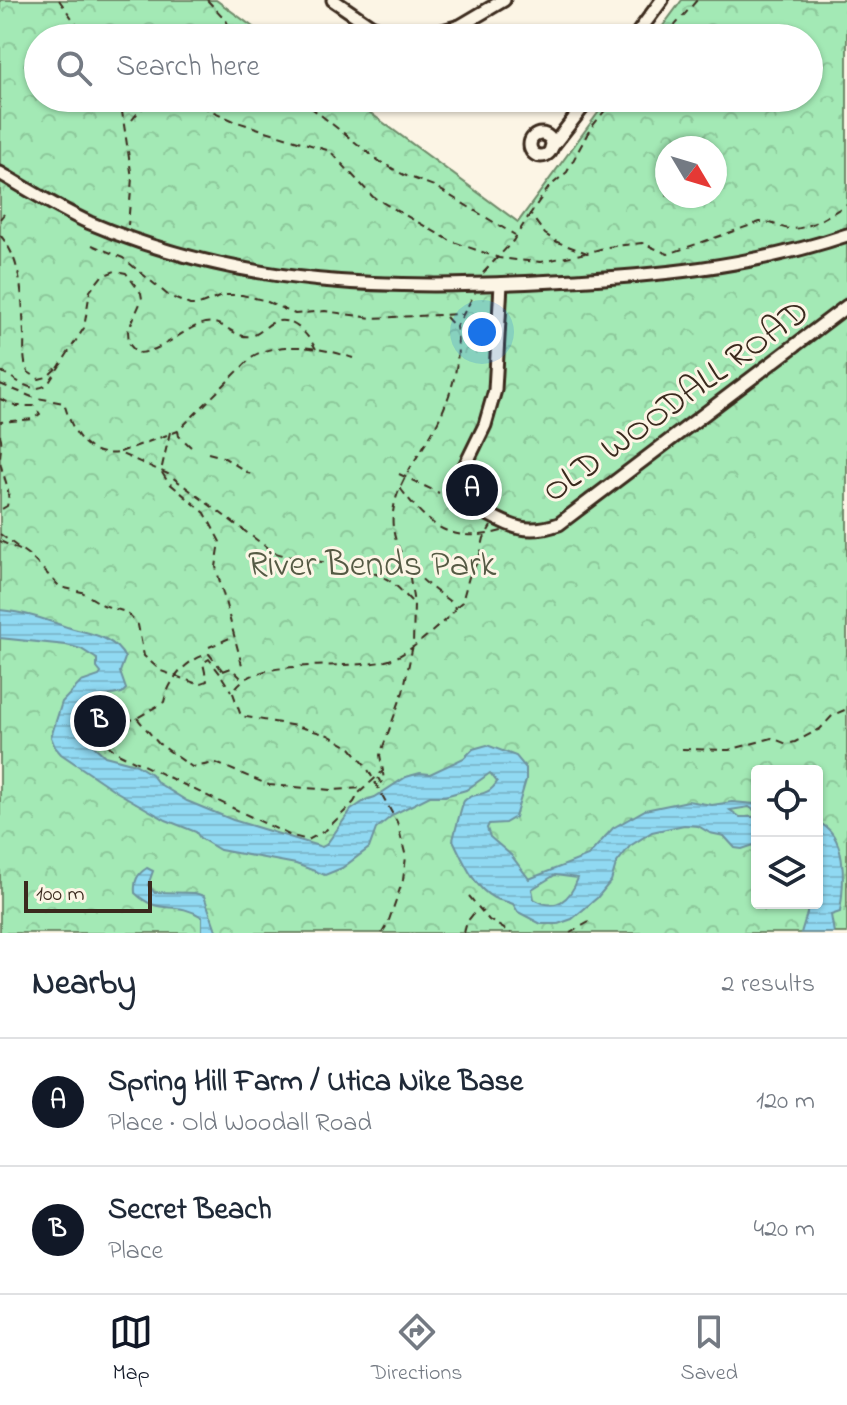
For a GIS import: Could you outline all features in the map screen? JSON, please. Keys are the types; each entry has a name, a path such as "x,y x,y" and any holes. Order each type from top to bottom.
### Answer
{"street":[{"path":"333,0 368,24"},
{"path":"471,24 504,0"},
{"path":"644,24 662,0"},
{"path":"560,137 536,136 531,141 531,151 541,156 550,151 579,112"},
{"path":"543,135 551,141 550,151"},
{"path":"0,173 87,221 126,237 236,269 273,276 387,286 501,284 688,271 757,260 847,235"},
{"path":"439,493 454,493 485,425 495,390 501,284"},
{"name":"OLD WOODALL ROAD","path":"454,493 460,501 479,504 491,516 525,530 543,529 567,519 847,306"},
{"name":"OLD WOODALL ROAD","path":"467,469 486,481 488,490 479,504"}],"path":[{"path":"59,0 76,24"},
{"path":"207,0 228,24"},
{"path":"676,24 697,0"},
{"path":"122,112 132,178 126,237"},
{"path":"132,120 138,112"},
{"path":"215,112 234,121 330,151 373,197 451,241 497,256 541,262 607,247 642,243 668,254 760,222 772,222 788,229 802,227 847,205"},
{"path":"317,112 379,161 404,175 434,186 516,236"},
{"path":"480,278 516,236 549,187 567,172 590,129 604,112"},
{"path":"0,219 4,214"},
{"path":"530,214 545,234 587,253"},
{"path":"0,235 13,253 18,268 23,354 28,372 39,379 47,377 63,362"},
{"path":"92,245 123,258 169,296 190,305 199,305 224,295 242,295 295,314 325,311 372,318 462,314"},
{"path":"0,371 37,389 54,378 84,328 90,291 102,276 115,271 126,273 141,293 142,299 128,331 129,344 137,353 151,351 203,324 216,323 247,336 280,321 302,330 316,349"},
{"path":"456,327 475,293"},
{"path":"445,316 456,327 459,343 457,360 441,415 399,488 394,503 393,528 398,547 408,564 455,608"},
{"path":"0,384 32,397 64,403 80,441 91,450 112,454 178,431 253,356 262,351 316,349 353,358"},
{"path":"0,399 17,406 34,406 40,414 33,419 0,422"},
{"path":"178,431 191,447"},
{"path":"170,432 161,471 168,482 205,513 220,542 216,567 243,669"},
{"path":"0,435 3,439 0,462 9,493 7,506 0,510"},
{"path":"119,453 161,471 273,552 387,579 414,604"},
{"path":"208,453 223,457 250,474"},
{"path":"399,474 439,493"},
{"path":"399,488 422,517 458,535 485,536 512,527"},
{"path":"233,693 243,680 292,667 364,665 399,656 452,614 462,602 491,516"},
{"path":"0,534 30,556 60,587 82,592 103,605 126,612 138,625 144,656 161,671 203,684 207,681 203,663 209,659 222,673"},
{"path":"0,541 30,556"},
{"path":"378,777 381,783 384,781 380,755 403,692 413,645 414,604 408,564"},
{"path":"209,647 233,636"},
{"path":"112,726 137,718 164,702 175,675 209,654 233,693 235,706 245,718 296,726 340,741 360,758 397,822 404,845 406,868 382,933"},
{"path":"222,673 231,668 243,680"},
{"path":"682,749 738,749 772,738 787,744 820,729 833,715 847,709"},
{"path":"137,718 158,743 192,767 216,763 269,785 331,790 364,788"},
{"path":"100,732 110,747 120,754 267,825 308,840 326,830 383,772"},
{"path":"469,896 489,920 511,933"},
{"path":"464,933 467,922 478,908"},
{"path":"570,933 589,922"}],"green space":[{"name":"River Bends Park","path":"0,0 216,0 249,24 24,24 24,112 369,112 518,222 599,112 823,112 823,24 664,24 682,0 847,0 847,933 0,933"}],"water":[{"path":"0,610 34,616 92,634 120,650 125,658 120,672 126,689 122,693 95,698 75,721 79,733 105,756 135,764 187,801 233,820 322,847 351,810 366,800 406,777 430,774 464,758 473,749 487,745 516,756 526,768 526,780 515,817 505,823 489,824 487,828 490,837 511,855 529,879 588,856 613,828 645,810 688,801 712,805 751,804 751,808 730,810 740,817 751,817 751,846 735,848 724,836 698,826 684,825 652,832 630,846 616,864 611,881 597,898 572,919 558,924 541,924 518,912 513,904 487,893 470,873 453,840 464,801 489,791 497,782 490,773 466,790 445,796 430,796 394,814 376,829 369,848 342,868 325,875 296,864 220,850 196,832 166,820 117,792 55,747 51,737 62,702 81,682 101,673 97,668 97,659 81,649 0,638","holes":["555,875 578,878 561,902 549,904 534,899 532,889"]},
{"path":"823,826 834,836 842,859 840,912 831,915 834,933 801,933 807,909 823,909"},
{"path":"147,868 153,871 148,885 154,892 204,896 217,933 202,933 202,917 192,912 152,904 135,893 137,878"}],"place":[{"name":"Spring Hill Farm / Utica Nike Base","path":"472,490"},
{"name":"Secret Beach","path":"100,721"}]}
